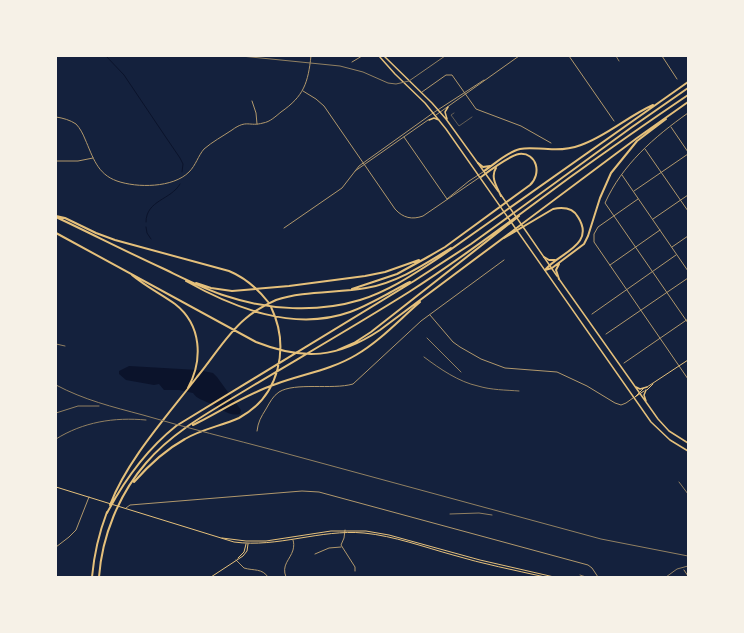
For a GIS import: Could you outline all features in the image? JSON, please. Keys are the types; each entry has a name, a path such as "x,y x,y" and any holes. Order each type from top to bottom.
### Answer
{"highway":[{"path":"176,275 224,296 258,305 314,308 359,300 380,293 405,280 471,236 688,82"},
{"path":"107,513 132,472 163,436 191,416 326,336 471,244 632,126 688,88"},
{"path":"333,352 371,332 524,211 688,95"},
{"path":"56,233 265,346 292,353 307,354 333,352 354,345 371,336 671,113 688,102"},
{"path":"481,177 484,172 519,149 569,148 589,142 640,111 658,103"},
{"path":"545,270 552,268 581,246 586,240 600,198 616,165 637,141 662,122 671,113"},
{"path":"344,291 367,285 397,274 444,247 534,181 537,172 536,164 529,157 520,154 514,155 497,164 485,167 478,163"},
{"path":"497,164 493,172 493,178 501,196"},
{"path":"510,234 553,209 567,208 577,214 582,228 581,238 577,245 549,265 545,270"},
{"path":"56,217 214,295 244,308 279,317 310,319 332,317 370,304 414,281"},
{"path":"56,217 65,218 96,233 115,240 229,271 239,276 260,293 270,305 279,327 281,347 275,378 268,390 251,409 233,420 205,430 179,442 153,462 129,487"},
{"path":"99,577 104,543 114,515 129,487 154,454 175,436 190,426 433,276 505,227"},
{"path":"92,577 93,561 107,513 115,494 131,466 228,338 246,318 265,305 283,298 367,288 386,283 404,276 471,236"},
{"path":"544,257 552,260 562,256"},
{"path":"188,280 211,288 227,290 274,287 365,276 385,272 426,258"},
{"path":"559,279 556,268 565,258"},
{"path":"128,272 137,280 180,308 190,320 196,334 198,348 197,366 184,395"},
{"path":"190,426 259,390 342,362 357,355 371,345 433,290"}],"main road":[{"path":"379,56 442,123 634,397 660,431 675,444 688,451"},
{"path":"384,56 441,112 449,122 647,405 664,426 675,436 688,443"},
{"path":"448,107 445,113 449,122"},
{"path":"429,120 436,118 442,123"},
{"path":"634,397 688,360"},
{"path":"639,393 646,390 654,383"},
{"path":"633,384 640,389 647,387"},
{"path":"646,390 644,397 647,405"},
{"path":"56,487 219,538 241,543 252,544 345,532 364,533 544,577"},
{"path":"219,538 247,541 271,541 319,532 346,530 366,531 382,533 473,558 554,577"},
{"path":"236,560 244,553 247,541"},
{"path":"241,543 246,549"},
{"path":"247,544 248,548"},
{"path":"211,577 246,554 248,548 252,544"}],"street":[{"path":"56,116 78,126 102,172 116,181 131,184 162,184 174,181 186,174 194,166 202,152 207,147 240,125 268,122 289,107 303,91 309,71 311,56"},
{"path":"352,62 362,56"},
{"path":"355,171 519,56"},
{"path":"569,56 614,121"},
{"path":"662,56 677,79"},
{"path":"421,92 449,74 454,77 465,95 477,109 521,126 551,142"},
{"path":"284,228 342,188 358,166 363,162 464,92 485,80"},
{"path":"303,91 322,104 397,211 408,218 423,216 479,174 484,172"},
{"path":"252,101 256,113 257,124"},
{"path":"688,113 645,148 622,175 605,203 688,322"},
{"path":"633,192 688,153 671,127"},
{"path":"402,135 447,199"},
{"path":"645,148 688,211"},
{"path":"56,161 78,161 94,158"},
{"path":"622,175 688,271"},
{"path":"447,199 481,177"},
{"path":"652,220 688,195"},
{"path":"638,199 596,230 594,234 594,242 688,379"},
{"path":"609,265 660,230"},
{"path":"672,248 688,236"},
{"path":"592,314 677,254"},
{"path":"257,431 257,424 260,417 273,397 280,391 289,387 343,387 353,384 421,321 504,260"},
{"path":"606,334 688,278"},
{"path":"430,314 453,342 481,358 505,368 557,372 587,386 621,405 634,397"},
{"path":"624,363 687,319"},
{"path":"126,508 130,505 302,491 319,492 590,566 598,577"},
{"path":"56,547 69,538 76,530 89,497"},
{"path":"346,530 342,547 355,567 355,571"},
{"path":"286,577 284,566 293,550 293,537"},
{"path":"315,554 329,548 342,547"},
{"path":"236,560 244,568 262,571 268,577"},
{"path":"684,570 688,576"}],"lane":[{"path":"454,113 451,115 460,126 472,117"}],"water":[{"path":"129,366 198,370 213,373 241,410 240,414 236,415 228,413 198,398 193,393 179,390 164,390 159,384 154,385 126,380 119,374 119,371"}],"waterway":[{"path":"106,56 124,75 180,158 183,164 182,172"},
{"path":"146,222 150,209 171,194 180,184"},
{"path":"146,227 147,233 151,239"}],"railway":[{"path":"241,56 340,66 363,72 388,83 396,84 409,81 445,56"},
{"path":"616,56 619,61"},
{"path":"427,338 461,372"},
{"path":"56,344 65,346"},
{"path":"424,357 450,374 471,384 493,389 519,391"},
{"path":"56,385 99,403 601,539 688,556"},
{"path":"56,413 78,406 99,406"},
{"path":"56,439 77,428 99,422 122,419 146,420"},
{"path":"679,482 688,494"},
{"path":"450,514 479,513 492,515"},
{"path":"666,577 677,569 688,566"},
{"path":"580,575 586,577"}]}
